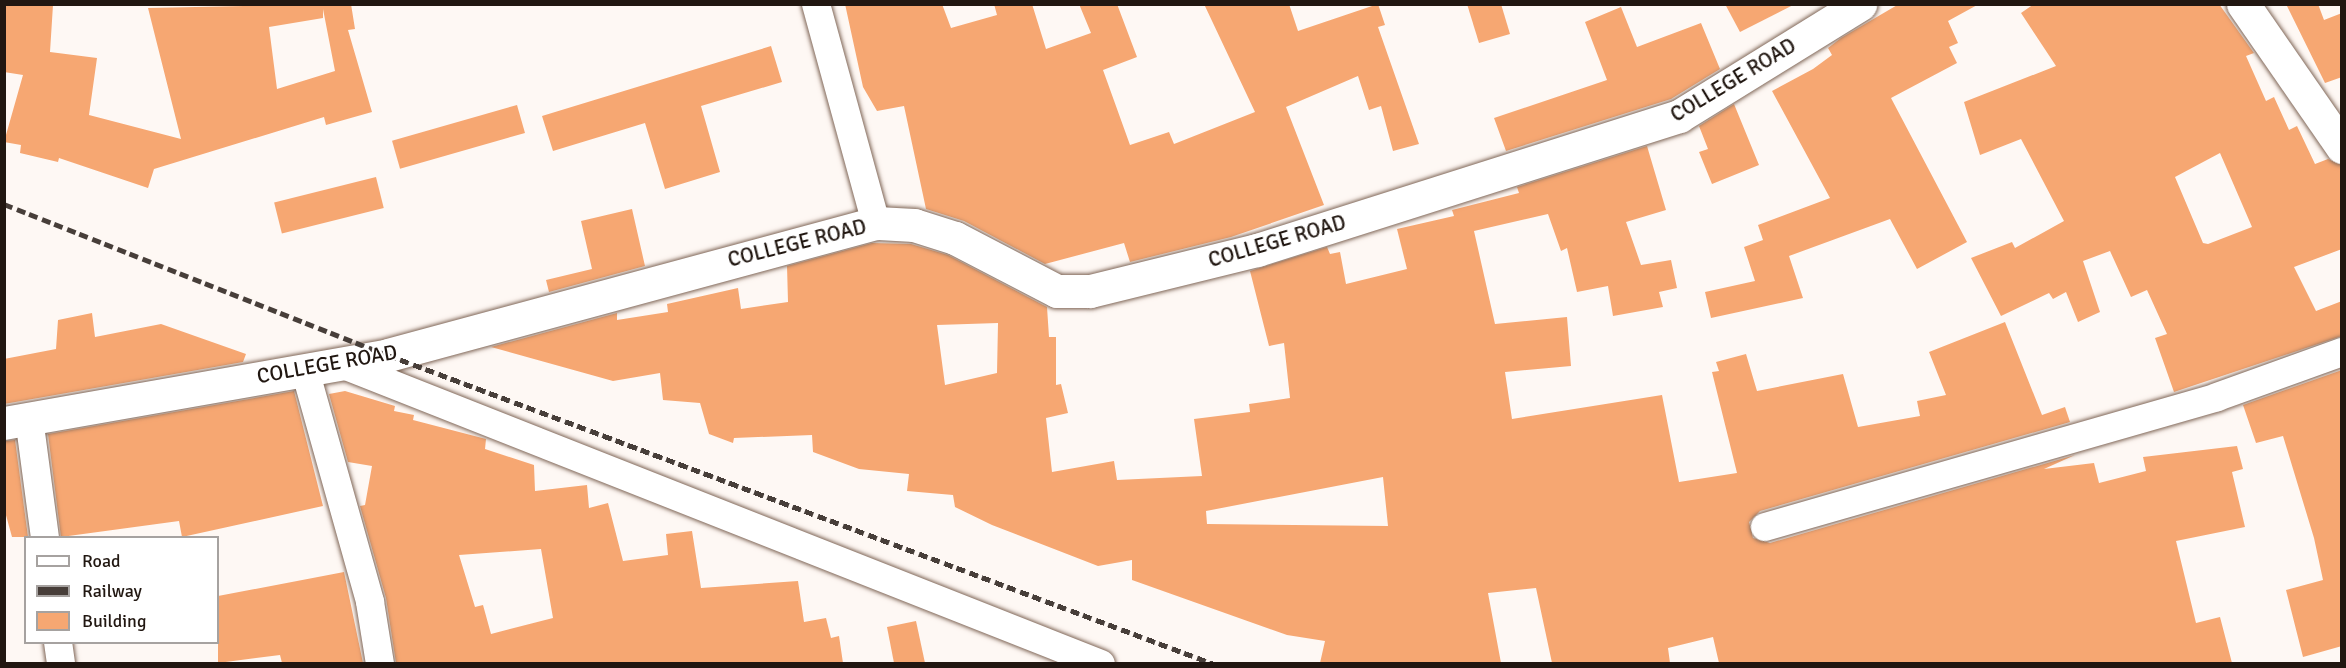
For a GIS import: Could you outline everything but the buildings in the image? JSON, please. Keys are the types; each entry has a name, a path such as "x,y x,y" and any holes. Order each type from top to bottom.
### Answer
{"street":[{"path":"816,4 876,223"},
{"name":"COLLEGE ROAD","path":"17,420 341,364 876,223 914,225 955,238 1057,291 1090,291 1257,250 1679,116 1860,4"},
{"path":"2243,4 2342,147"},
{"path":"1765,527 2217,397 2342,352"},
{"path":"341,364 1101,663"},
{"path":"305,370 370,602 380,663"},
{"path":"17,420 45,536"},
{"path":"58,644 61,663"}],"railway":[{"path":"4,204 388,355 1214,664"}]}
